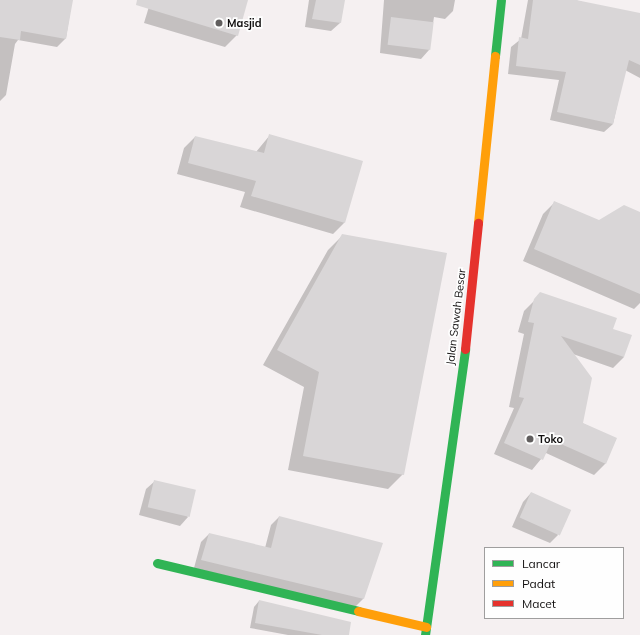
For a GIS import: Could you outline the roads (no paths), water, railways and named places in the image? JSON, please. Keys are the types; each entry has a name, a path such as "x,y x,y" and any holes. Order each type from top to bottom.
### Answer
{"main road":[{"name":"Jalan Sawah Besar","path":"426,631 466,343 501,0"},
{"path":"157,563 426,631"}],"place":[{"name":"Masjid","path":"219,23"},
{"name":"Toko","path":"530,439"}]}
